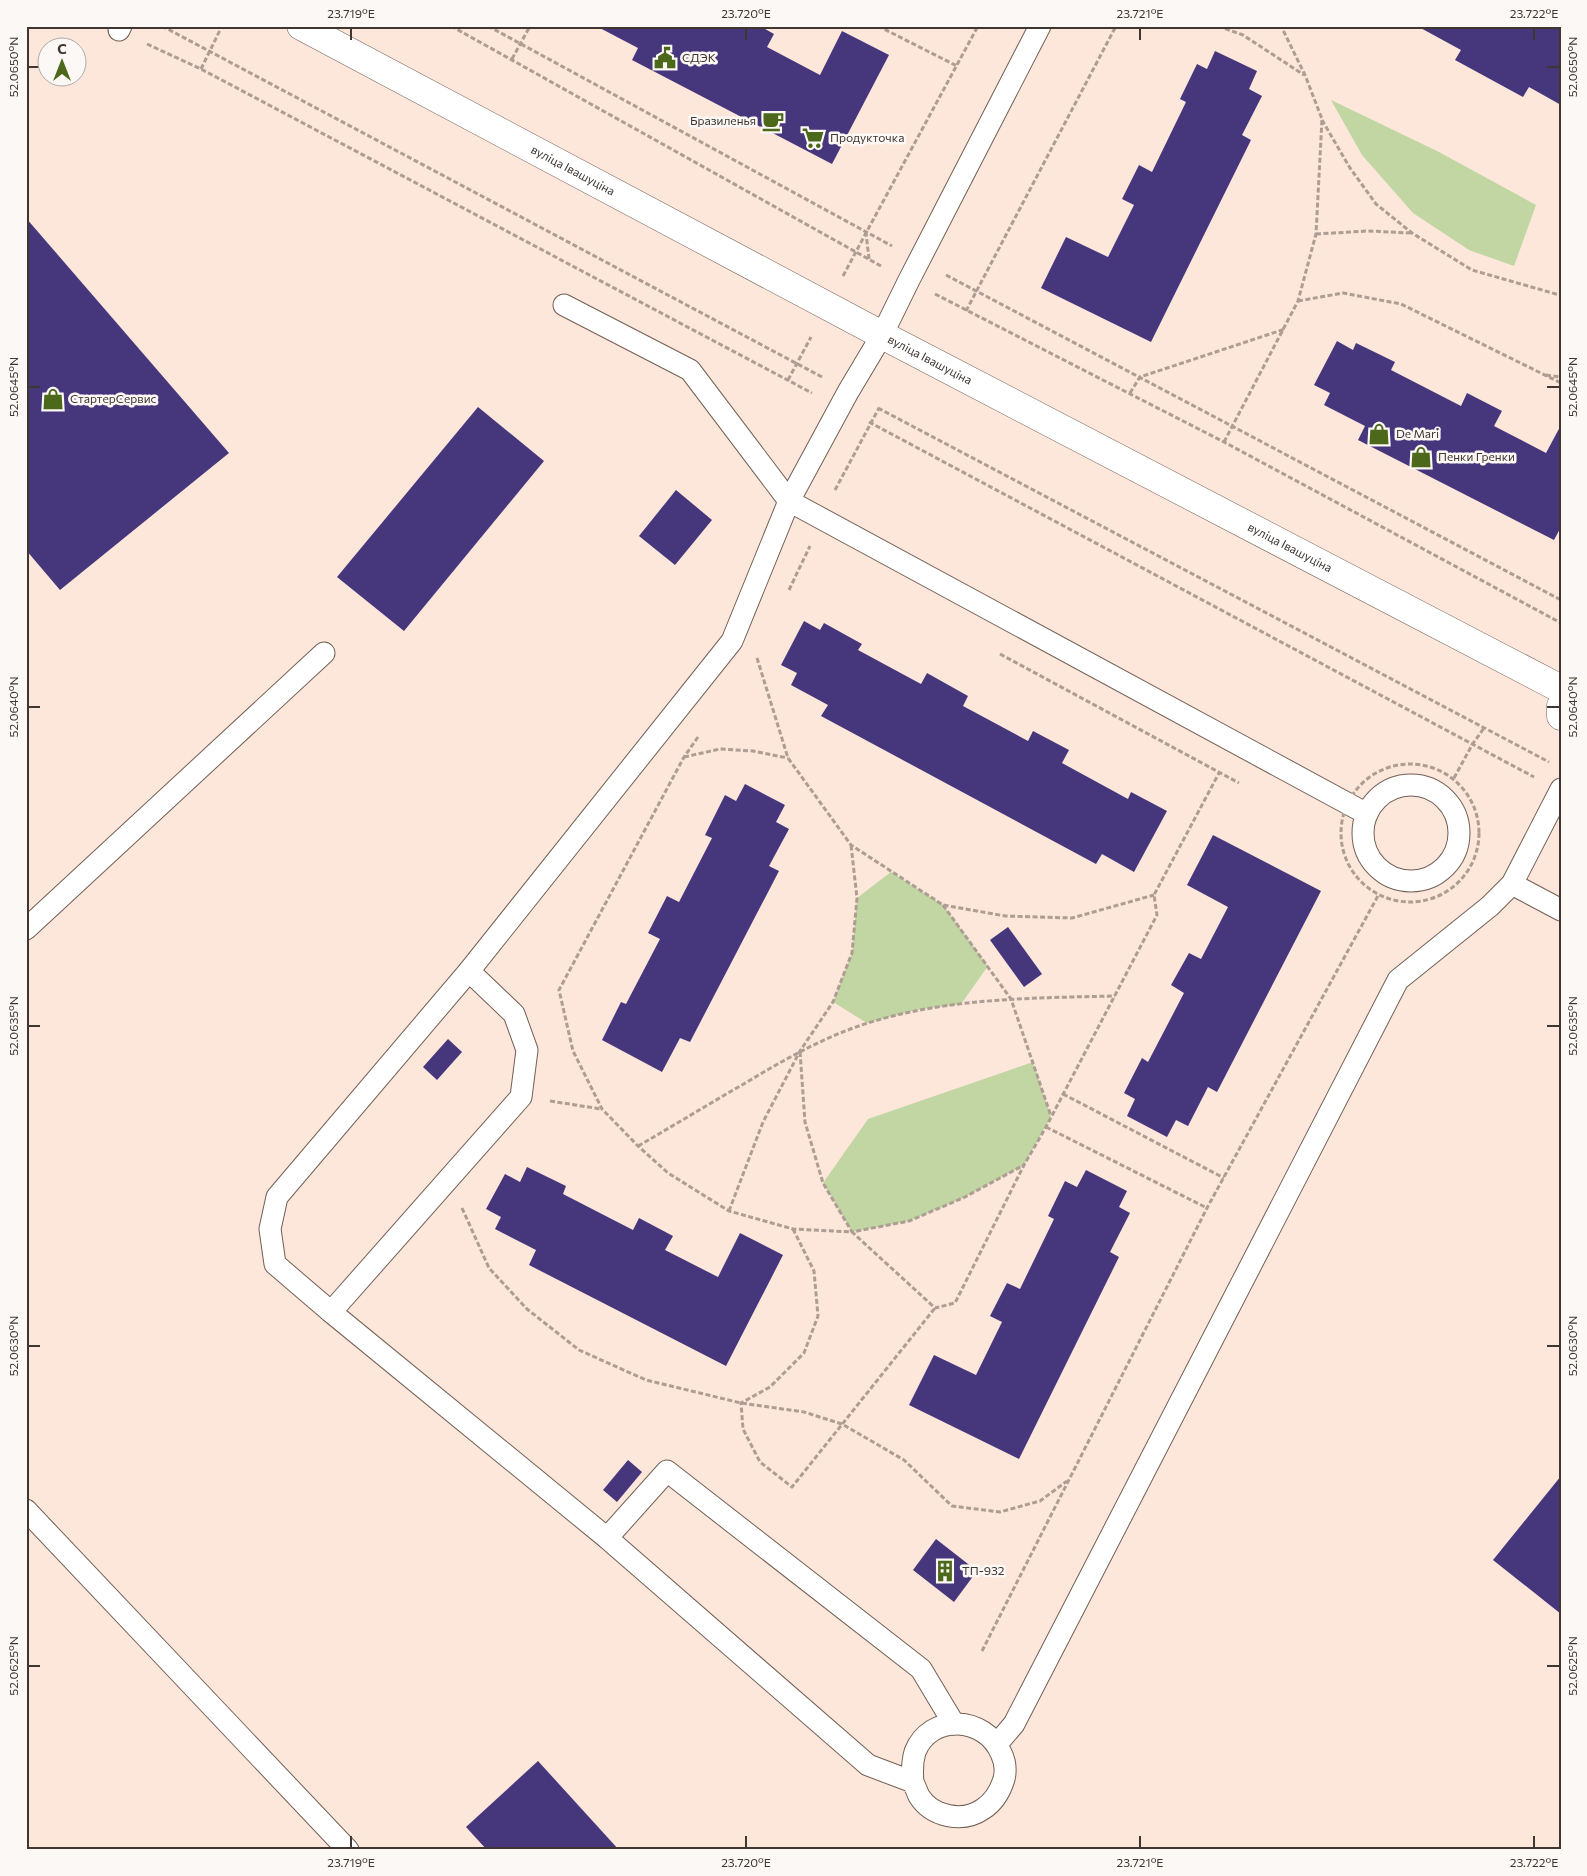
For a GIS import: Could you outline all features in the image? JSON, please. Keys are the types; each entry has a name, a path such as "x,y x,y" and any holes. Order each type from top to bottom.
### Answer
{"street":[{"name":"вуліца Івашуціна","path":"301,26 882,335 1561,690"},
{"path":"1561,706 1561,716"}],"lane":[{"path":"913,1782 868,1765 607,1538 275,1264 270,1229 277,1197 470,971 732,641 789,501 848,392 882,335 1040,26"},
{"path":"564,306 690,370 789,501 1366,814"},
{"path":"26,929 324,654"},
{"path":"1405,785 1422,786 1437,793 1449,804 1457,819 1459,836 1455,852 1446,866 1432,876 1416,881 1400,879 1384,873 1372,861 1364,847 1363,830 1366,814 1376,800 1389,790 1405,785"},
{"path":"997,1744 1014,1724 1398,980 1490,906 1512,884 1561,789"},
{"path":"1512,884 1561,910"},
{"path":"332,1312 521,1097 528,1050 514,1014 470,971"},
{"path":"607,1538 667,1471 921,1669 954,1724"},
{"path":"26,1510 348,1850"},
{"path":"954,1724 971,1725 986,1732 997,1744 1004,1758 1005,1775 1001,1790 991,1804 978,1813 962,1817 946,1815 931,1808 920,1797 913,1782 912,1766 916,1751 925,1737 939,1728 954,1724"}],"path":[{"path":"162,26 848,392 1552,764"},
{"path":"201,69 222,26"},
{"path":"451,26 868,259 1224,442 1561,623"},
{"path":"488,26 975,291 1561,600"},
{"path":"512,59 530,26"},
{"path":"878,26 957,66"},
{"path":"868,259 866,232 978,26"},
{"path":"966,311 1116,26"},
{"path":"1218,26 1243,36 1305,75"},
{"path":"1281,26 1305,75 1322,119 1350,168 1376,204 1412,233 1472,270 1561,294"},
{"path":"1224,442 1298,301 1316,234 1322,119"},
{"path":"1316,234 1368,231 1412,233"},
{"path":"1298,301 1343,293 1401,304 1561,383"},
{"path":"1130,393 1140,377 1284,329"},
{"path":"1543,374 1561,377"},
{"path":"787,593 809,549 821,518 879,408"},
{"path":"751,663 756,655 788,758 851,845 943,905 1011,999 1051,1117"},
{"path":"1454,778 1472,745 1484,728"},
{"path":"701,734 684,757 559,990 573,1051 602,1109 638,1146 668,1173 729,1211 793,1229 852,1232 909,1221 963,1198 1024,1165"},
{"path":"684,757 720,749 753,751 788,758"},
{"path":"1406,764 1426,765 1454,778 1471,801 1478,819 1479,838 1477,848 1465,875 1451,888 1434,898 1414,902 1394,900 1379,894 1361,881 1349,865 1342,847 1340,832 1347,803 1355,791 1369,777 1387,768 1406,764"},
{"path":"741,1403 743,1429 760,1462 792,1487 935,1308 955,1303 1024,1165 1046,1127 1157,915 1154,895 1219,773"},
{"path":"729,1211 763,1122 800,1051 833,1002 852,953 857,898 851,845"},
{"path":"982,1651 1207,1208 1379,894"},
{"path":"943,905 1004,916 1072,918 1154,895"},
{"path":"638,1146 800,1051 867,1023 916,1010 1011,999 1115,996"},
{"path":"800,1051 805,1122 823,1183 852,1232 935,1308"},
{"path":"1063,1094 1224,1178"},
{"path":"521,1097 602,1109"},
{"path":"1046,1127 1207,1208"},
{"path":"449,1178 489,1268 527,1308 579,1350 646,1380 741,1403 804,1412 842,1424 904,1460 952,1506 1000,1512 1040,1501 1069,1480"},
{"path":"741,1403 770,1387 804,1353 818,1316 814,1271 793,1229"}],"green space":[{"path":"1331,100 1439,152 1536,205 1514,266 1469,250 1413,213 1362,155"},
{"path":"891,872 943,905 988,966 961,1004 916,1010 867,1023 833,1002 852,953 857,898"},
{"path":"1033,1062 1051,1117 1024,1165 963,1198 909,1221 852,1232 823,1183 868,1119"}],"building":[{"path":"596,26 732,26 735,28 736,26 760,26 774,34 767,47 820,75 842,31 889,55 832,164 632,60 638,48"},
{"path":"1417,26 1555,26 1561,29 1561,105 1529,87 1523,97 1455,60 1461,50"},
{"path":"1215,51 1257,71 1249,89 1262,96 1242,135 1251,140 1151,342 1041,288 1066,237 1108,257 1134,205 1122,199 1139,165 1152,172 1186,102 1180,99 1197,64 1207,69"},
{"path":"26,218 229,453 60,590 26,550"},
{"path":"1337,341 1353,350 1356,343 1395,362 1391,370 1461,406 1467,393 1502,411 1494,426 1546,453 1561,425 1561,527 1554,540 1358,440 1365,426 1324,405 1330,393 1314,385"},
{"path":"478,407 544,461 404,631 337,577"},
{"path":"676,490 712,520 675,565 639,536"},
{"path":"804,621 820,630 824,623 862,644 858,650 921,684 927,673 968,696 963,706 1028,741 1033,731 1069,750 1062,763 1128,799 1131,792 1167,811 1134,872 1102,854 1096,864 821,716 828,705 791,685 797,673 781,665"},
{"path":"745,784 785,805 776,822 789,829 769,866 779,871 690,1042 680,1038 662,1072 602,1040 621,1002 626,1004 660,939 648,933 667,896 679,902 712,838 705,835 725,795 736,801"},
{"path":"1213,835 1321,891 1217,1092 1208,1087 1188,1126 1176,1120 1167,1137 1127,1116 1135,1099 1124,1093 1142,1058 1148,1062 1184,993 1171,985 1189,953 1201,959 1228,907 1187,885"},
{"path":"1008,927 1042,974 1024,987 990,940"},
{"path":"448,1039 462,1052 437,1080 423,1067"},
{"path":"527,1167 566,1186 563,1194 633,1230 639,1218 673,1236 665,1250 718,1277 740,1233 783,1255 726,1366 529,1265 536,1250 495,1229 501,1217 486,1209 505,1174 520,1182"},
{"path":"1086,1170 1127,1191 1119,1207 1130,1213 1110,1252 1119,1257 1019,1459 909,1405 934,1355 976,1375 1002,1322 990,1316 1007,1283 1020,1289 1054,1219 1048,1216 1065,1181 1077,1187"},
{"path":"628,1460 642,1472 617,1502 603,1490"},
{"path":"1561,1476 1561,1614 1493,1560"},
{"name":"ТП-932","path":"936,1539 977,1571 954,1602 913,1570"},
{"path":"538,1761 619,1850 487,1850 466,1827"}],"place":[{"name":"СДЭК","path":"665,58"},
{"name":"Бразиленья","path":"773,121"},
{"name":"Продукточка","path":"813,138"},
{"name":"СтартерСервис","path":"53,399"},
{"name":"De Mari","path":"1379,434"},
{"name":"Пенки Гренки","path":"1421,457"},
{"name":"ТП-932","path":"945,1571"}]}
